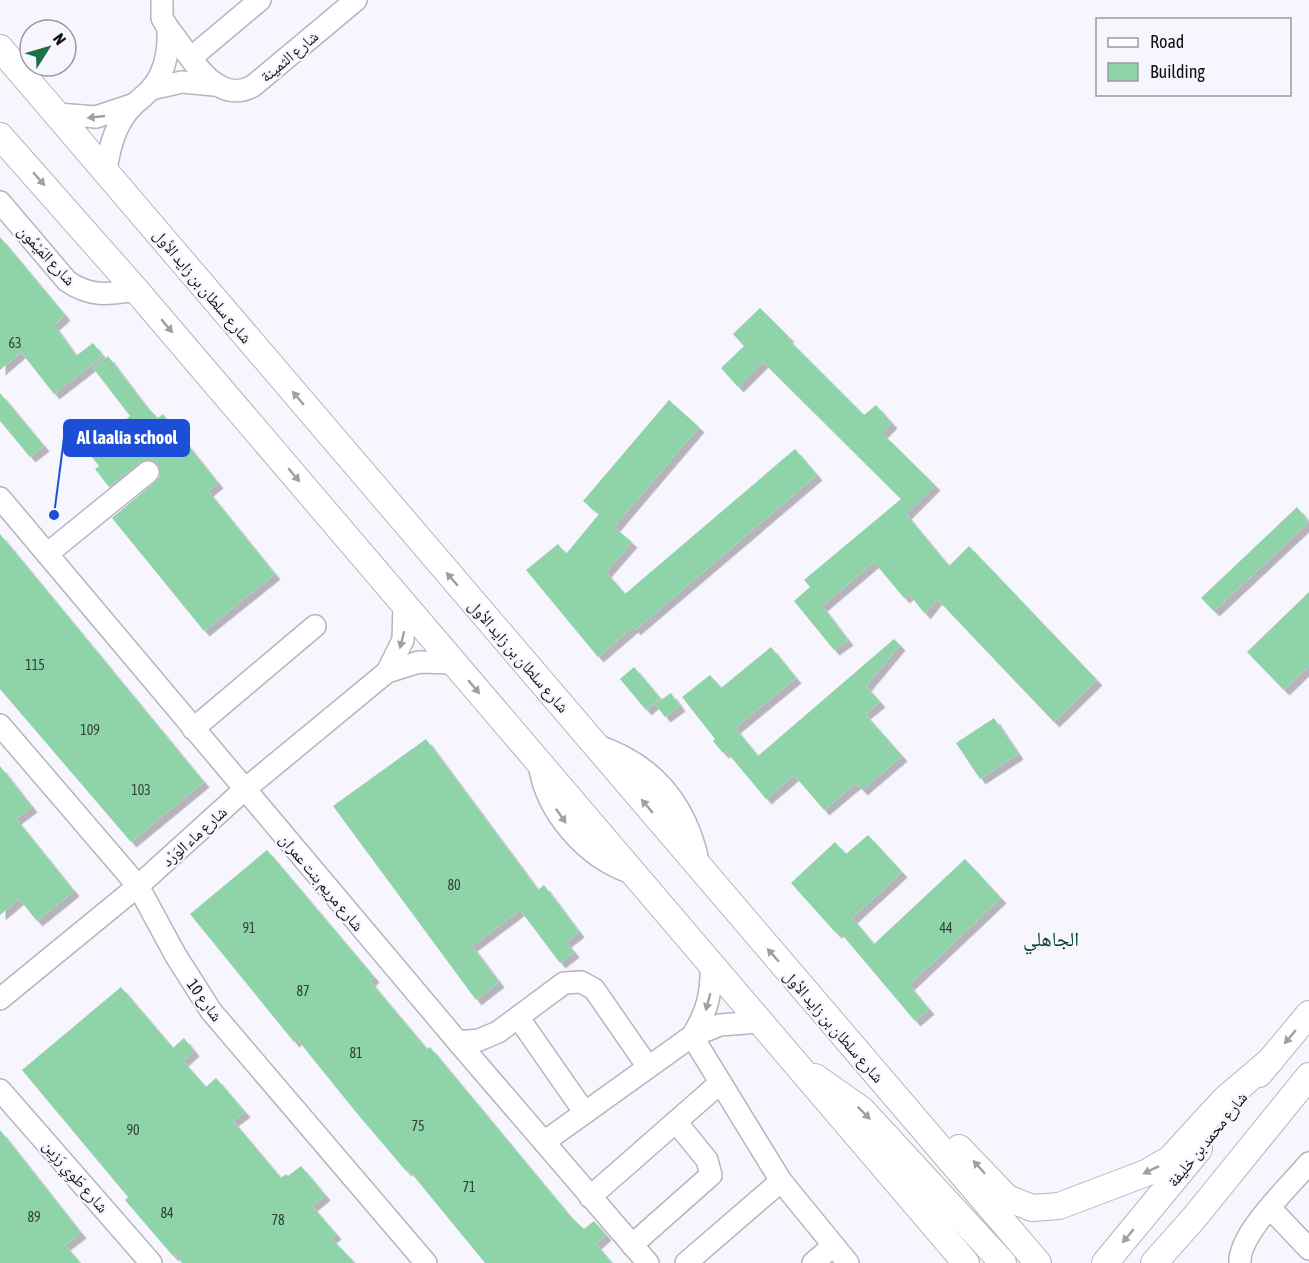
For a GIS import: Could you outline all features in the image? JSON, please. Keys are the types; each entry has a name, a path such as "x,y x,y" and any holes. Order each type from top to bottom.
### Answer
{"main road":[{"name":"شارع سلطان بن زايد الأول","path":"0,48 1038,1263"},
{"path":"0,136 136,290 798,1069 966,1263"},
{"name":"شارع محمد بن خليفة","path":"1105,1263 1309,1014"},
{"path":"908,1111 957,1146 1007,1198 1019,1205 1046,1209 1146,1173 1170,1160 1224,1100 1271,1060"},
{"path":"798,1069 832,1086 862,1110 1003,1263"},
{"path":"1154,1263 1194,1218 1304,1083"},
{"path":"1178,1263 1263,1153 1304,1083"}],"street":[{"name":"شارع الثمينة","path":"162,0 162,18 168,28 214,85"},
{"path":"192,57 260,0"},
{"name":"شارع الثمينة","path":"151,89 182,81 214,85 229,92 246,90 356,0"},
{"name":"شارع الثمينة","path":"106,171 114,136 133,105 151,89 165,60 168,28"},
{"name":"شارع الثمينة","path":"57,114 96,117 109,115 133,105"},
{"name":"شارع المَيْمُون","path":"0,202 67,281 77,288 99,295 136,290"},
{"path":"47,554 148,472"},
{"name":"شارع مريم بنت عمران","path":"0,498 244,790 648,1263"},
{"name":"شارع ماء الوَرْد","path":"387,672 403,640 404,605"},
{"path":"193,729 315,626"},
{"name":"شارع ماء الوَرْد","path":"0,999 138,886 244,790 387,672 420,662 453,663"},
{"name":"شارع 10","path":"0,725 138,886 176,956 211,1011 426,1263"},
{"path":"692,1036 700,1023 710,995 711,966"},
{"path":"458,1042 489,1036 564,983 581,982 594,989 648,1067"},
{"path":"518,1017 585,1113"},
{"path":"544,1142 692,1036 720,1025 758,1022"},
{"path":"692,1036 781,1181 848,1263"},
{"path":"590,1197 720,1083"},
{"name":"شارع طَوِي رَزِين","path":"0,1089 151,1263"},
{"path":"632,1245 711,1175 706,1160 676,1122"},
{"path":"1240,1263 1244,1243 1309,1163"},
{"path":"686,1263 781,1181"},
{"path":"1271,1209 1309,1249"},
{"path":"813,1263 833,1246"}],"building":[{"path":"0,237 65,315 54,325 76,356 93,343 103,356 54,394 21,352 0,370"},
{"path":"760,308 864,415 876,405 892,423 882,433 935,485 906,514 949,566 969,546 1097,680 1054,722 937,599 925,614 909,594 904,598 874,562 822,606 848,640 834,650 794,601 810,587 804,580 901,499 763,362 738,387 721,368 744,346 733,334"},
{"path":"108,356 145,405 158,418 163,414 218,483 208,491 275,574 204,631 112,518 156,481 160,476 158,464 152,460 140,462 109,487 95,469 99,466 87,451 130,416 93,368"},
{"path":"0,393 44,446 30,457 0,421"},
{"path":"669,400 699,427 614,527 632,542 606,572 625,594 795,449 817,475 635,630 633,627 598,657 526,570 558,544 566,554 599,514 583,501"},
{"path":"1297,507 1309,522 1214,611 1201,598"},
{"path":"0,534 204,782 131,842 0,689"},
{"path":"1309,592 1309,666 1284,690 1247,652"},
{"path":"894,639 900,645 866,686 880,702 865,714 902,756 862,790 856,783 824,810 794,775 766,799 726,751 723,753 713,741 715,739 682,697 710,675 721,688 771,647 796,678 735,728 758,756"},
{"path":"634,667 660,698 646,710 620,679"},
{"path":"671,693 680,706 665,717 655,704"},
{"path":"994,718 1018,754 980,779 956,743"},
{"path":"426,739 538,890 544,885 579,932 566,942 574,952 560,963 520,910 472,946 499,982 476,1000 333,806"},
{"path":"0,766 32,807 16,819 74,891 37,921 19,899 0,915"},
{"path":"868,835 902,872 852,918 874,944 965,859 1001,898 909,985 929,1009 915,1021 839,931 836,933 791,883 835,842 846,854"},
{"path":"267,850 374,977 370,981 427,1049 430,1047 570,1216 584,1229 594,1221 606,1235 596,1244 612,1263 485,1263 408,1169 406,1171 355,1111 297,1039 294,1042 190,914"},
{"path":"121,987 173,1048 184,1038 194,1051 183,1061 206,1087 216,1078 245,1112 233,1121 281,1178 286,1174 288,1176 301,1166 325,1195 312,1206 336,1234 331,1238 355,1263 182,1263 175,1254 173,1256 125,1200 128,1197 22,1070"},
{"path":"0,1130 81,1233 65,1245 80,1263 0,1263"}],"place":[{"name":"Al laalia school","path":"54,515"}],"district":[{"name":"الجاهلي","path":"1051,939"}]}
